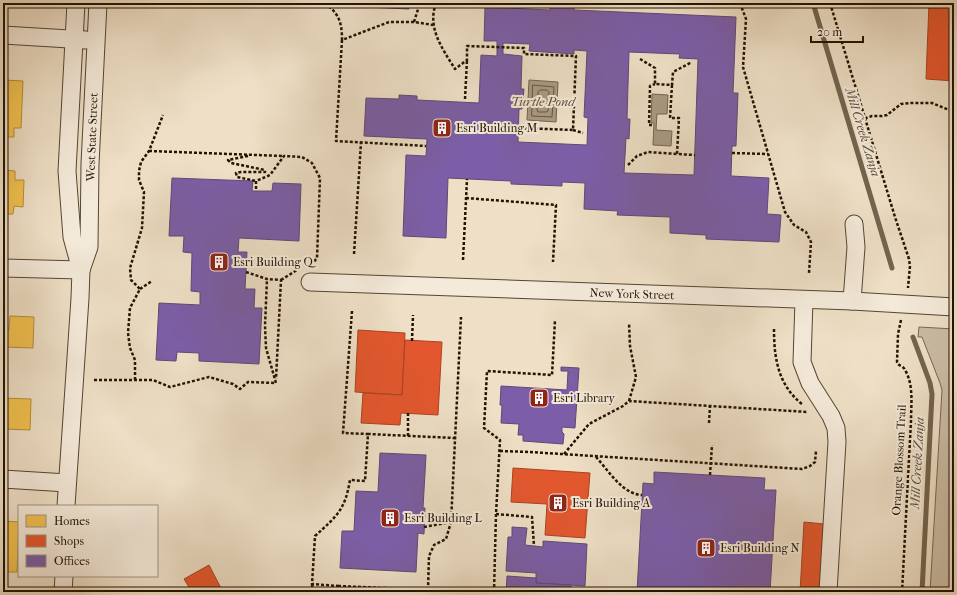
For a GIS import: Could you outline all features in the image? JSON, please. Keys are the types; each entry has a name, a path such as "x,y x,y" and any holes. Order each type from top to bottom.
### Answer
{"street":[{"name":"West State Street","path":"76,3 67,171 72,237 81,270"},
{"name":"West State Street","path":"66,505 81,270 89,247 90,164 98,3"},
{"path":"3,35 96,40"},
{"path":"852,301 856,247 854,224"},
{"path":"3,268 81,270"},
{"name":"New York Street","path":"306,272 954,307"},
{"path":"804,300 802,362 810,383 831,416 836,428 837,442 828,592"},
{"path":"3,479 67,483"},
{"path":"63,592 64,577"}],"path":[{"path":"325,3 335,10 342,27 336,141 426,146"},
{"path":"414,22 420,3"},
{"path":"436,3 433,11 433,25 437,40 455,69 466,60"},
{"path":"740,3 746,19 742,67 785,212 794,225 806,232 811,242 809,273"},
{"path":"830,3 909,259 910,266 908,289"},
{"path":"342,40 389,22 414,22 433,25"},
{"path":"465,99 467,46 524,48 524,54 576,56 573,130"},
{"path":"640,59 654,68 655,84"},
{"path":"677,154 679,118 670,118 673,72 692,62"},
{"path":"652,125 649,125 650,86 655,84 672,85"},
{"path":"860,120 872,116 887,115 901,104 911,102 932,103 954,112"},
{"path":"140,290 131,280 130,268 142,228 144,192 139,180 139,171 141,162 149,151 163,115"},
{"path":"521,128 573,130 583,133"},
{"path":"354,254 361,142"},
{"path":"149,151 302,157 312,163 320,178 317,258 306,272 296,270 281,280 267,279 246,272"},
{"path":"628,165 637,156 648,152 695,154"},
{"path":"732,153 768,154"},
{"path":"252,155 228,160 231,163 265,170 264,172 241,172 236,173 237,177 256,181 270,175 284,156"},
{"path":"463,260 467,179"},
{"path":"256,181 256,189"},
{"path":"466,198 556,205 554,262"},
{"path":"267,279 265,326 266,348 276,383"},
{"path":"276,383 281,280"},
{"path":"135,380 135,360 130,348 128,333 130,308 140,290 152,281"},
{"path":"352,311 343,433 455,438"},
{"path":"412,341 413,315"},
{"path":"312,584 428,590 429,556 434,545 446,539 451,522 461,317"},
{"path":"494,592 500,440 484,428 487,371 552,375 555,320"},
{"path":"564,454 589,424 623,406 629,401 636,377 630,346 629,323"},
{"name":"Orange Blossom Trail","path":"898,334 897,362 905,369 909,380 911,395 902,592"},
{"path":"94,380 153,380 170,387 209,377 233,384 240,389 248,382 276,383"},
{"path":"629,401 810,412"},
{"path":"709,423 710,406"},
{"path":"408,413 408,436"},
{"path":"313,592 312,584 315,536 339,513 347,496 350,480 365,481 368,434"},
{"path":"710,475 712,445"},
{"path":"500,451 802,469 815,462 816,451"},
{"path":"596,457 625,490 637,495 642,495"},
{"path":"496,514 532,517 534,546"},
{"path":"424,527 451,522"},
{"path":"339,586 339,592"}],"shaded area":[{"path":"919,327 954,329 954,592 930,592 942,390 922,337 918,337"}],"water":[{"name":"Turtle Pond","path":"529,80 558,82 556,122 527,120"},
{"path":"652,94 668,95 667,114 657,114 656,130 672,131 671,146 653,145 654,123 651,123"}],"building: Homes":[{"path":"28,3 28,6 3,4"},
{"path":"3,80 23,81 21,128 14,128 14,137 3,137"},
{"path":"3,170 15,171 15,180 24,180 23,207 14,206 13,214 3,214"},
{"path":"10,316 34,317 33,348 3,347 3,330 9,330"},
{"path":"3,398 31,399 30,430 4,429"},
{"path":"3,521 18,522 17,572 3,572"}],"building: Shops":[{"path":"929,3 954,3 954,81 926,79"},
{"path":"358,330 405,333 402,395 355,392"},
{"path":"405,340 442,342 438,415 401,413 400,425 361,423 363,393 402,395"},
{"name":"Esri Building A","path":"513,468 590,473 585,538 545,535 547,504 511,502"},
{"path":"804,522 824,524 820,592 800,592"},
{"path":"209,565 223,592 192,592 184,579"}],"building: Offices":[{"path":"366,3 409,3 409,9 366,7"},
{"name":"Esri Building M","path":"550,5 574,6 574,10 736,17 733,93 738,93 736,146 732,146 731,176 769,178 767,214 781,215 779,242 706,239 706,235 670,233 670,217 617,215 618,211 584,209 585,183 562,182 562,186 511,184 511,181 448,178 446,238 403,236 406,155 426,156 427,139 364,136 366,98 399,99 399,95 417,96 417,100 479,103 481,55 497,56 497,41 484,41 485,7 550,10","holes":["503,43 530,44 529,51 574,54 574,50 587,51 584,117 588,118 587,145 518,142 519,109 522,109 524,89 521,89 522,56 503,54","629,52 680,54 679,58 698,59 694,175 624,173 626,138 629,139 630,119 627,119"]},
{"name":"Esri Building Q","path":"172,178 253,181 252,191 272,191 273,183 301,184 299,241 239,238 238,252 247,252 245,289 255,289 254,308 262,308 259,364 199,361 199,353 177,352 176,361 156,360 159,303 200,305 200,292 191,291 192,253 183,252 184,236 169,236"},
{"name":"Esri Library","path":"561,367 579,368 575,428 562,427 562,432 564,434 563,444 523,441 523,435 518,435 519,424 501,423 501,386 567,390 568,371 561,371"},
{"name":"Esri Building L","path":"380,453 426,455 423,508 425,508 424,534 418,533 416,572 340,568 342,531 354,531 356,491 378,492"},
{"name":"Esri Building N","path":"654,472 765,478 764,490 776,490 770,592 637,592 643,483 654,484"},
{"path":"512,527 527,528 525,545 543,547 543,541 587,544 585,586 536,583 536,573 506,571 508,537 512,537"},
{"path":"507,576 536,578 536,583 571,585 571,592 506,592"}],"waterway":[{"name":"Mill Creek Zanja","path":"813,3 892,268"},
{"name":"Mill Creek Zanja","path":"913,337 930,383 932,394 922,592"}],"place":[{"name":"Esri Building M","path":"442,128"},
{"name":"Esri Building Q","path":"219,262"},
{"name":"Esri Library","path":"539,398"},
{"name":"Esri Building A","path":"558,503"},
{"name":"Esri Building L","path":"390,518"},
{"name":"Esri Building N","path":"706,548"}]}
